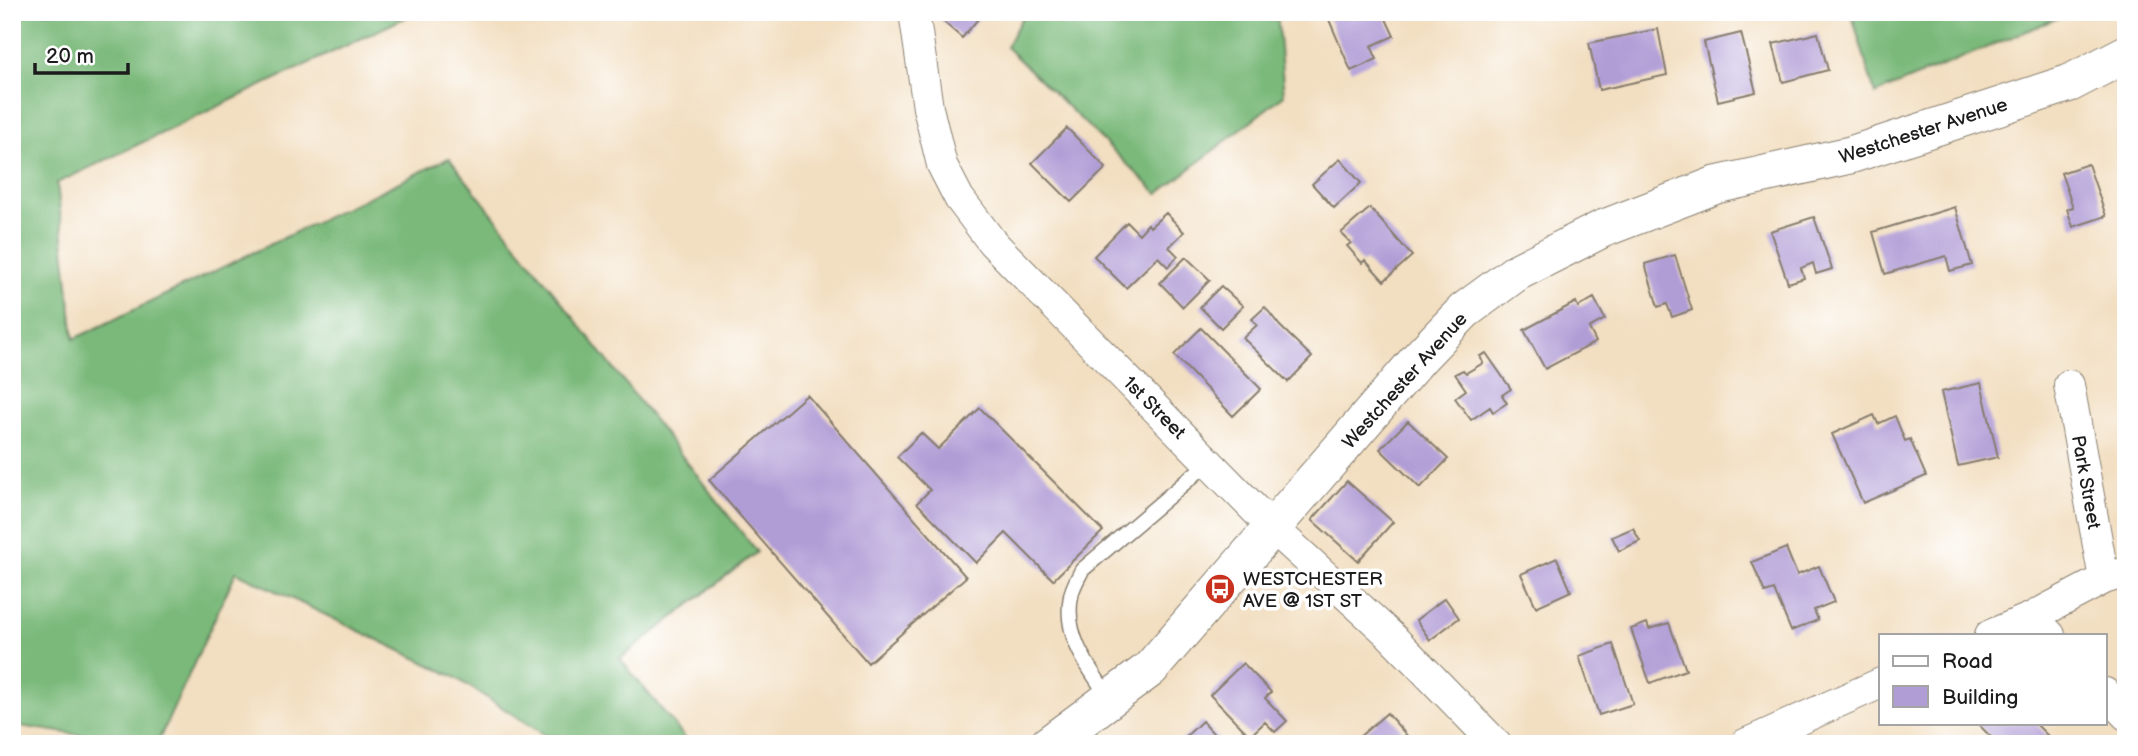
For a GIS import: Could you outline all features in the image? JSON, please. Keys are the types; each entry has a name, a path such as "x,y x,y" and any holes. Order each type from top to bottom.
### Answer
{"street":[{"name":"1st Street","path":"914,12 928,108 942,165 959,198 992,242 1274,529 1390,635 1496,744"},
{"name":"Westchester Avenue","path":"1049,744 1150,669 1420,358 1464,311 1517,272 1602,229 1716,185 1850,155 2070,83 2126,54"},
{"name":"Park Street","path":"2069,385 2115,576"},
{"path":"1996,634 2041,626 2115,576"},
{"path":"1745,744 1879,685"},
{"path":"2106,694 2126,715"}],"lane":[{"path":"1110,700 1077,648 1070,620 1071,596 1082,570 1209,462"}],"green space":[{"path":"20,12 417,12 57,183 74,339 449,158 757,552 620,659 690,744 559,744 453,676 236,572 157,744 12,725 12,15"},
{"path":"1025,12 1277,12 1284,95 1158,194 1006,47"},
{"path":"1851,12 2072,12 1875,94"}],"building":[{"path":"944,12 984,12 962,38 939,18"},
{"path":"1334,12 1398,12 1386,19 1394,36 1371,46 1377,59 1351,71 1327,15"},
{"path":"1658,29 1667,75 1599,90 1589,43"},
{"path":"1741,33 1756,92 1718,101 1704,42"},
{"path":"1818,33 1828,70 1783,82 1773,44"},
{"path":"1067,128 1106,168 1071,202 1032,163"},
{"path":"1340,159 1361,183 1334,208 1312,184"},
{"path":"2088,164 2106,216 2073,227 2067,209 2073,207 2061,173"},
{"path":"1955,207 1972,265 1950,271 1946,256 1885,274 1873,232"},
{"path":"1370,208 1412,256 1384,281 1365,260 1362,263 1347,246 1351,243 1341,233"},
{"path":"1166,213 1184,232 1169,247 1178,256 1168,267 1158,257 1126,288 1094,256 1127,222 1139,234 1148,224 1150,227"},
{"path":"1814,217 1832,269 1816,274 1813,263 1801,268 1804,278 1788,283 1770,231"},
{"path":"1675,255 1692,310 1672,317 1667,304 1658,307 1645,264"},
{"path":"1186,257 1210,280 1183,307 1160,283"},
{"path":"1221,286 1243,306 1221,328 1200,307"},
{"path":"1594,298 1605,319 1589,328 1596,342 1545,369 1524,330 1576,302 1578,307"},
{"path":"1265,307 1312,357 1288,382 1243,338 1257,325 1252,319"},
{"path":"1201,328 1261,389 1233,416 1174,355"},
{"path":"1486,353 1511,389 1502,395 1507,403 1493,412 1490,407 1471,420 1455,398 1466,390 1455,374 1463,370 1466,373 1483,363 1480,356"},
{"path":"1981,383 1998,457 1958,466 1941,392"},
{"path":"807,395 966,577 868,663 709,480"},
{"path":"980,408 1103,531 1053,580 1006,533 976,563 917,503 930,490 897,457 921,433 938,449"},
{"path":"1874,415 1878,424 1895,416 1905,441 1910,439 1926,476 1863,503 1832,434"},
{"path":"1408,421 1448,459 1420,488 1380,449"},
{"path":"1347,481 1393,522 1358,561 1312,520"},
{"path":"1633,528 1640,541 1619,551 1612,537"},
{"path":"1786,548 1797,575 1819,566 1834,602 1814,610 1818,620 1791,631 1774,590 1765,593 1752,562"},
{"path":"1557,558 1571,591 1536,607 1521,574"},
{"path":"1445,598 1459,618 1430,640 1416,620"},
{"path":"1647,623 1649,629 1669,623 1686,670 1650,683 1631,629"},
{"path":"1613,644 1633,704 1599,715 1579,656"},
{"path":"1243,663 1271,692 1265,698 1287,721 1275,732 1265,722 1250,736 1210,695"},
{"path":"1387,713 1409,738 1403,744 1351,744"},
{"path":"1202,721 1223,744 1178,744"},
{"path":"1978,724 2036,724 2052,740 2048,744 1998,744"}],"place":[{"name":"WESTCHESTER AVE @ 1ST ST","path":"1220,589"}]}
